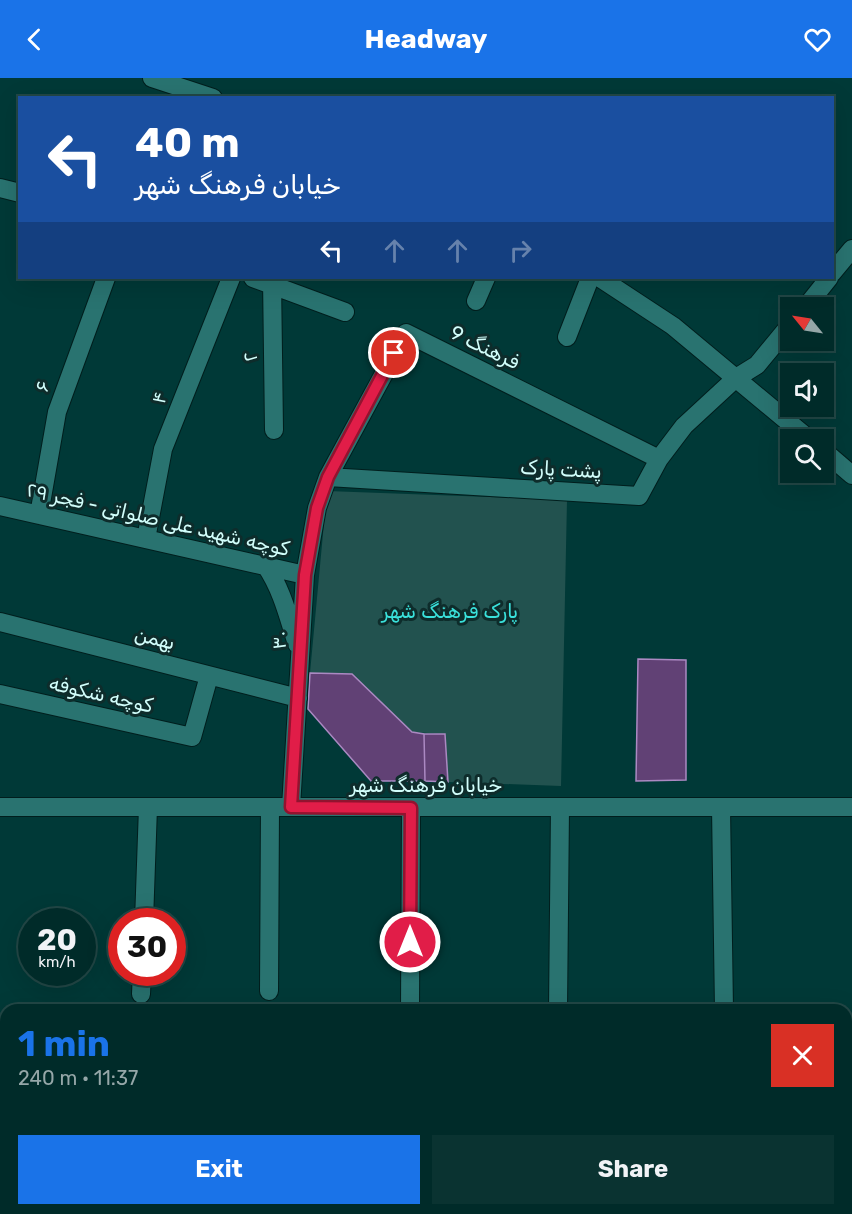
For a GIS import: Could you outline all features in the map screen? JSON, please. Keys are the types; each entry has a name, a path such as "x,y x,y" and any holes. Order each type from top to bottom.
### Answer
{"street":[{"path":"152,78 190,84 210,96"},
{"path":"0,188 18,192"},
{"path":"834,271 852,249"},
{"name":"۶","path":"39,515 57,412 106,279"},
{"name":"۴","path":"146,539 163,449 231,279"},
{"path":"476,302 486,279"},
{"path":"567,337 590,279"},
{"path":"602,279 673,326 797,429"},
{"path":"814,297 828,279"},
{"path":"272,281 345,312"},
{"name":"۲","path":"272,281 274,430"},
{"name":"فرهنگ 9","path":"328,477 406,333 659,459"},
{"name":"پشت پارک","path":"328,477 639,496 659,459 684,426 736,378 758,365 780,338"},
{"path":"834,460 852,475"},
{"name":"۳۰","path":"291,807 305,575 317,508 328,477"},
{"name":"کوچه شهید علی صلواتی - فجر ۲۹","path":"0,506 305,575"},
{"path":"266,566 276,581 287,608 300,657"},
{"name":"بهمن","path":"0,622 298,698"},
{"name":"کوچه شکوفه","path":"0,694 192,737 209,675"},
{"name":"خیابان فرهنگ شهر","path":"0,807 852,807"},
{"path":"144,908 148,807"},
{"path":"721,807 724,1004"},
{"path":"269,991 270,808"},
{"path":"410,1004 411,808"},
{"path":"558,1004 560,808"},
{"path":"141,986 141,994"}],"green space":[{"name":"پارک فرهنگ شهر","path":"327,491 567,500 561,786 448,782 445,734 412,732 352,674 310,673"}],"building":[{"path":"638,659 686,660 686,780 636,781"},
{"path":"310,673 352,674 412,732 424,734 425,781 371,781 308,709"},
{"path":"424,734 445,734 448,782 425,781"}],"route":[{"path":"394,353 328,477 317,508 305,575 291,807 411,808 410,942"}]}
